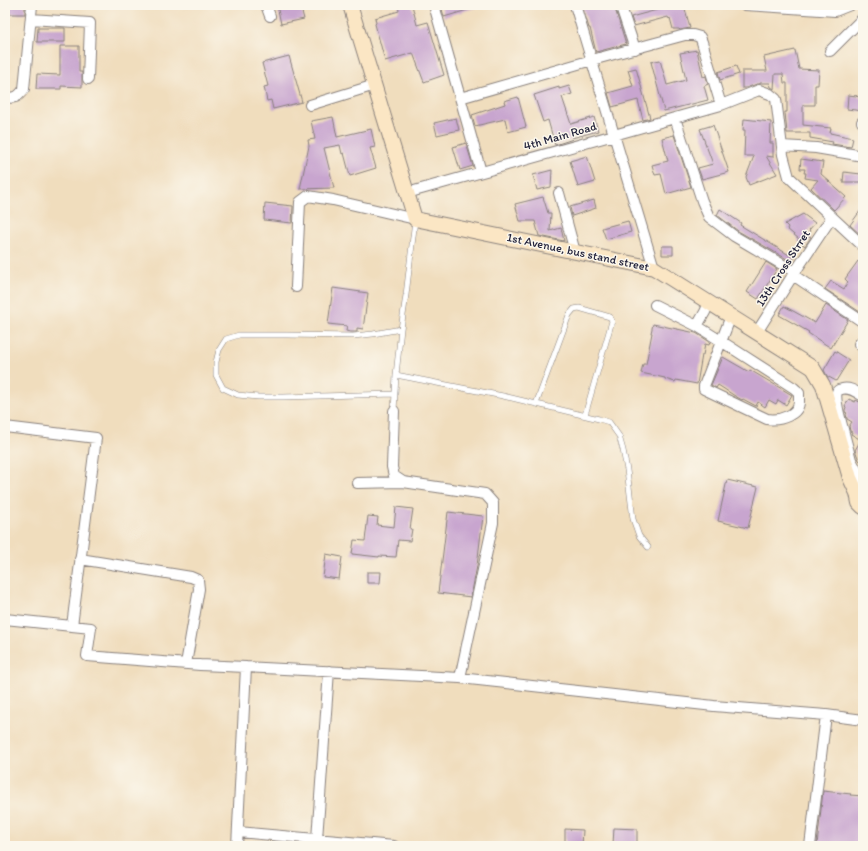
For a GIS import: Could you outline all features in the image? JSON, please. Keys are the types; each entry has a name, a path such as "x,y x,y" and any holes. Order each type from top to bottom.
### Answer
{"street":[{"path":"5,98 19,96 24,89 32,5"},
{"path":"266,5 270,16"},
{"path":"351,5 415,219"},
{"path":"434,5 481,172"},
{"path":"575,5 654,268"},
{"path":"745,5 835,11 850,5"},
{"path":"622,10 635,48"},
{"path":"830,51 863,18"},
{"path":"31,19 90,23 88,79"},
{"path":"460,98 635,48 685,35 693,35 700,36 721,105"},
{"path":"310,105 375,85"},
{"name":"4th Main Road","path":"407,193 721,105 759,90 770,94 776,99 783,155 789,177 863,246"},
{"path":"675,118 702,201 709,217 734,236 794,274 863,322"},
{"path":"782,146 816,148 863,156"},
{"path":"559,193 575,252"},
{"path":"296,287 300,202 308,196 333,200 415,219"},
{"name":"13th Cross Strret","path":"756,332 832,218"},
{"name":"1st Avenue, bus stand street","path":"415,219 654,268 813,368 823,385 836,415 850,478 860,484 857,493 859,503 863,507"},
{"path":"697,326 709,302"},
{"path":"654,305 697,326 722,341 794,388 799,393 799,403 789,416 781,419 767,419 704,389 704,386 722,341 731,316"},
{"path":"863,340 859,344 863,347"},
{"path":"836,415 837,392 839,390 845,388 863,396"},
{"path":"394,411 392,467 394,476 403,482"},
{"path":"5,427 96,438 72,626"},
{"path":"356,483 403,482 485,494 493,504 493,523 460,678"},
{"path":"80,559 191,577 198,580 199,588 186,664"},
{"path":"5,619 91,628 87,656 186,664 460,678 714,706 826,714 863,720"},
{"path":"237,846 246,667"},
{"path":"317,839 329,671"},
{"path":"810,846 826,714"},
{"path":"238,832 394,846"}],"lane":[{"path":"394,411 401,329 415,219"},
{"path":"536,404 569,315 574,309 578,308 610,317 612,321 585,415"},
{"path":"395,394 283,397 238,395 223,388 216,375 216,362 219,350 226,339 239,335 287,334 353,336 401,329"},
{"path":"396,375 503,396 609,422 619,436 623,450 633,519 639,536 648,547"}],"building":[{"path":"5,5 25,5 25,14 5,14"},
{"path":"277,5 300,5 304,19 281,24"},
{"path":"398,5 412,5 417,25 428,22 444,75 424,82 413,53 385,61 375,24 375,18 399,11"},
{"path":"441,5 476,5 477,7 444,17"},
{"path":"582,5 617,5 616,12 626,44 596,52"},
{"path":"667,5 684,5 690,28 680,30 673,29 670,18 669,19 668,17 634,26 631,17 668,7"},
{"path":"38,28 65,28 65,42 37,42"},
{"path":"60,46 79,46 79,72 82,72 82,87 61,86 61,89 36,89 37,74 60,75"},
{"path":"697,50 703,77 706,76 708,84 704,86 708,100 664,111 651,62 660,60 667,85 686,80 680,53"},
{"path":"795,50 799,69 819,70 818,85 815,85 815,105 803,105 803,125 831,128 830,133 853,138 851,147 810,138 810,133 787,133 785,112 787,112 787,83 784,83 783,74 775,74 774,89 771,87 770,83 760,83 742,88 742,71 767,71 764,57"},
{"path":"289,56 302,102 273,109 271,100 267,101 264,87 268,86 262,63"},
{"path":"736,66 739,74 720,80 718,72"},
{"path":"636,68 650,118 643,120 638,100 612,107 608,93 633,86 628,70"},
{"path":"569,86 572,94 562,97 571,124 594,117 598,131 572,138 573,139 555,145 548,120 543,122 534,95 559,87 559,89"},
{"path":"848,95 863,98 863,111 847,109"},
{"path":"518,97 526,127 508,132 505,119 475,126 472,115 505,104 504,101"},
{"path":"333,117 337,137 371,129 375,147 370,148 376,168 350,176 344,153 342,154 340,145 324,148 334,188 300,189 309,146 308,140 315,139 311,121"},
{"path":"456,118 459,130 437,135 434,123"},
{"path":"744,119 771,122 770,143 773,143 773,157 766,156 777,174 749,185 746,177 754,156 744,156"},
{"path":"713,125 729,172 702,179 698,168 713,164 700,129"},
{"path":"674,135 691,187 666,194 661,174 655,175 652,165 668,161 662,138"},
{"path":"466,143 473,166 460,170 453,147"},
{"path":"587,156 595,182 578,187 570,161"},
{"path":"801,159 823,162 821,174 846,197 834,210 811,188 818,180 805,178 805,169 800,169"},
{"path":"552,170 551,187 537,190 533,175"},
{"path":"844,172 861,174 861,182 843,182"},
{"path":"543,197 548,213 551,213 550,231 561,228 564,241 539,236 535,221 520,221 515,204"},
{"path":"594,200 596,208 572,216 570,207"},
{"path":"265,203 293,206 292,223 264,220"},
{"path":"863,207 863,237 850,225"},
{"path":"720,209 741,223 740,225 794,258 792,262 738,231 717,215"},
{"path":"803,214 815,223 809,230 810,231 807,235 811,237 805,246 787,229 788,227 785,224"},
{"path":"628,221 631,232 606,239 602,228"},
{"path":"662,246 673,246 673,255 662,255"},
{"path":"858,261 863,265 863,314 825,289 831,281 844,289 848,282 845,279"},
{"path":"766,262 777,269 758,299 747,292"},
{"path":"333,288 368,293 363,329 357,328 357,332 350,332 346,331 347,326 328,324"},
{"path":"826,305 848,320 831,348 808,333 809,332 779,315 784,306 815,323"},
{"path":"653,324 696,333 710,342 709,345 705,344 697,384 676,380 675,382 665,378 641,373 643,364 646,364"},
{"path":"835,351 849,360 836,381 827,376 824,370"},
{"path":"723,357 749,372 750,370 792,395 786,405 778,400 776,404 769,400 765,407 758,402 756,406 743,399 742,400 718,385 716,388 711,385"},
{"path":"849,399 855,402 856,400 863,404 863,463 859,460 855,450 861,440 851,434 852,432 850,431 849,426 852,422 847,419 847,413 845,412 845,406"},
{"path":"727,480 758,487 748,528 718,521"},
{"path":"396,507 413,509 410,541 398,540 396,557 352,554 354,540 365,541 368,516 378,517 377,525 394,527"},
{"path":"448,512 483,516 477,566 471,597 438,593"},
{"path":"326,554 342,557 339,579 323,577"},
{"path":"367,572 381,572 380,583 367,583"},
{"path":"823,791 863,796 863,846 817,845"},
{"path":"614,828 637,829 637,844 613,844"},
{"path":"565,829 583,830 582,846 565,846"}]}
